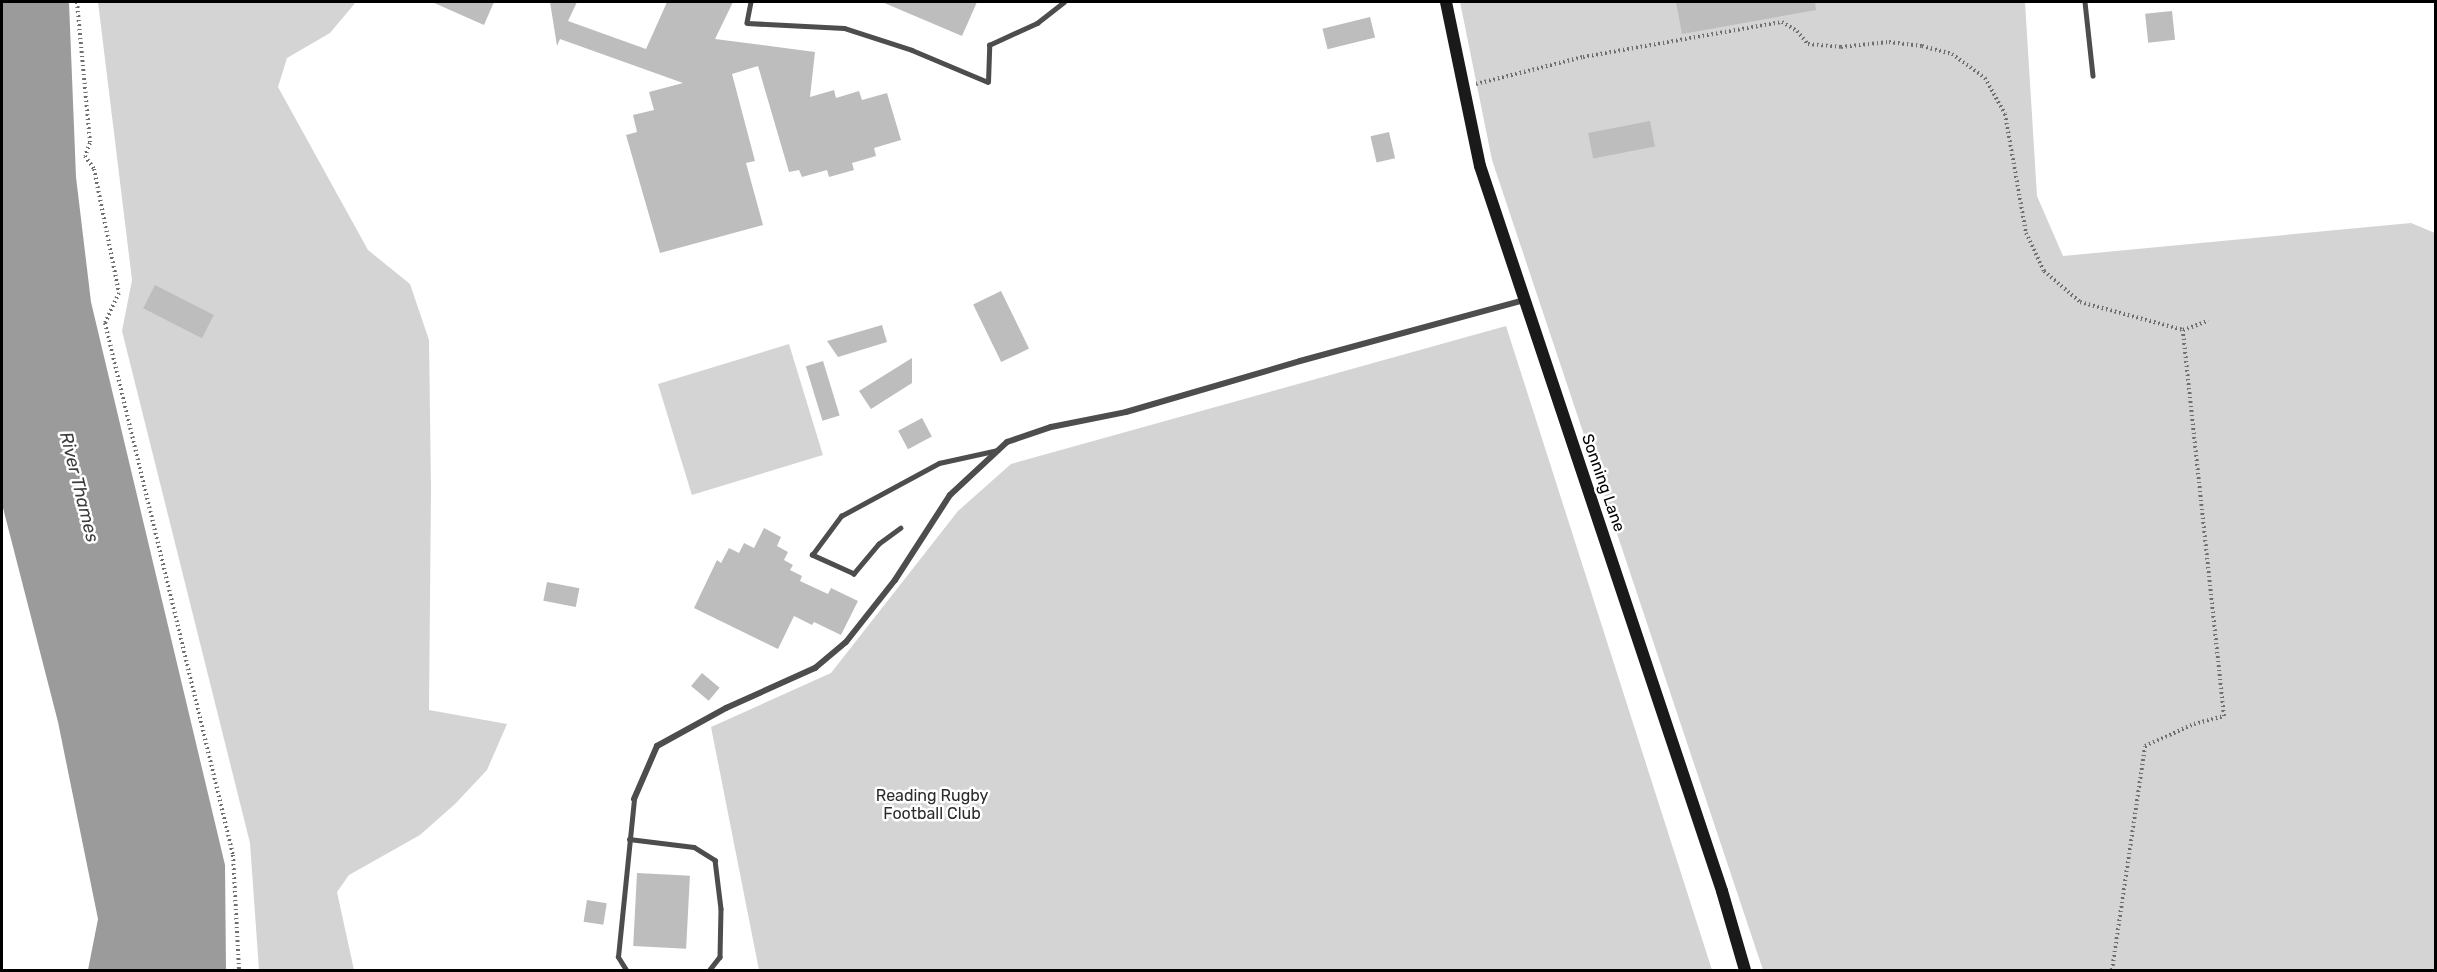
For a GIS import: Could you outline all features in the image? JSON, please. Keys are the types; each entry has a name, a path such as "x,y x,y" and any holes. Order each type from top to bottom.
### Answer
{"main road":[{"name":"Sonning Lane","path":"1446,2 1480,166 1722,891 1745,970"}],"street":[{"path":"634,799 657,746 726,708 815,668 846,642 895,580 950,495 1006,442 1051,427 1126,412 1300,360 1525,300"}],"lane":[{"path":"751,2 747,23 844,28 912,50 988,82 989,45 1037,24 1064,2"},
{"path":"2085,2 2093,76"},
{"path":"901,528 879,544 854,574 812,555 841,516 939,463 999,450"},
{"path":"626,970 618,957 634,799"},
{"path":"629,838 694,847 715,860 721,909 720,957 710,970"}],"path":[{"path":"76,2 90,143 85,156 94,170 119,293 105,323 233,855 239,970"},
{"path":"1464,87 1583,57 1782,22 1797,31 1808,44 1841,47 1889,42 1922,46 1952,54 1985,78 2005,114 2026,233 2044,271 2080,302 2160,321 2183,330 2208,321"},
{"path":"2112,970 2145,746 2194,724 2224,716 2183,330"}],"green space":[{"path":"98,2 356,2 330,33 287,58 278,87 368,250 410,284 429,340 431,488 429,710 507,724 487,770 455,804 420,835 349,875 337,892 354,970 259,970 250,843 122,331 132,280"},
{"path":"1460,2 2025,2 2037,196 2063,256 2411,223 2435,233 2435,970 1763,970 1492,160"},
{"name":"Reading Rugby Football Club","path":"1506,326 1712,970 759,970 711,727 831,673 958,511 1011,464"},
{"path":"789,344 823,455 692,495 658,384"}],"water":[{"name":"River Thames","path":"2,2 69,2 76,177 91,302 225,865 226,970 88,970 98,919 58,722 2,504"}],"building":[{"path":"432,2 494,2 484,25"},
{"path":"550,2 577,2 568,21 646,49 667,2 733,2 715,39 815,52 810,97 834,90 836,98 859,91 862,100 887,93 901,140 874,148 876,156 852,163 854,170 829,177 827,170 802,177 799,170 789,172 758,66 732,74 755,161 746,163 763,225 660,253 626,135 637,132 633,115 654,110 649,92 683,83 560,39 557,46"},
{"path":"882,2 977,2 962,36"},
{"path":"1676,2 1815,2 1816,10 1682,34"},
{"path":"2172,11 2175,40 2148,43 2145,14"},
{"path":"1370,17 1375,37 1328,49 1322,29"},
{"path":"1650,121 1655,147 1593,159 1588,133"},
{"path":"1389,132 1395,158 1377,163 1370,136"},
{"path":"155,285 214,315 202,338 143,308"},
{"path":"1001,291 1029,349 1001,362 973,305"},
{"path":"882,325 887,342 838,357 827,341"},
{"path":"912,358 912,383 871,409 859,391"},
{"path":"823,361 840,416 822,421 806,366"},
{"path":"922,418 932,437 908,449 898,431"},
{"path":"764,528 781,537 777,546 788,552 784,560 793,565 790,570 802,576 800,581 828,594 831,588 858,601 841,635 814,622 812,625 794,616 778,649 694,608 717,560 721,563 729,548 739,553 744,543 754,548"},
{"path":"547,582 579,588 576,607 543,601"},
{"path":"702,673 720,688 709,701 691,686"},
{"path":"637,873 690,876 686,949 633,946"},
{"path":"587,900 607,903 603,925 584,922"}]}
